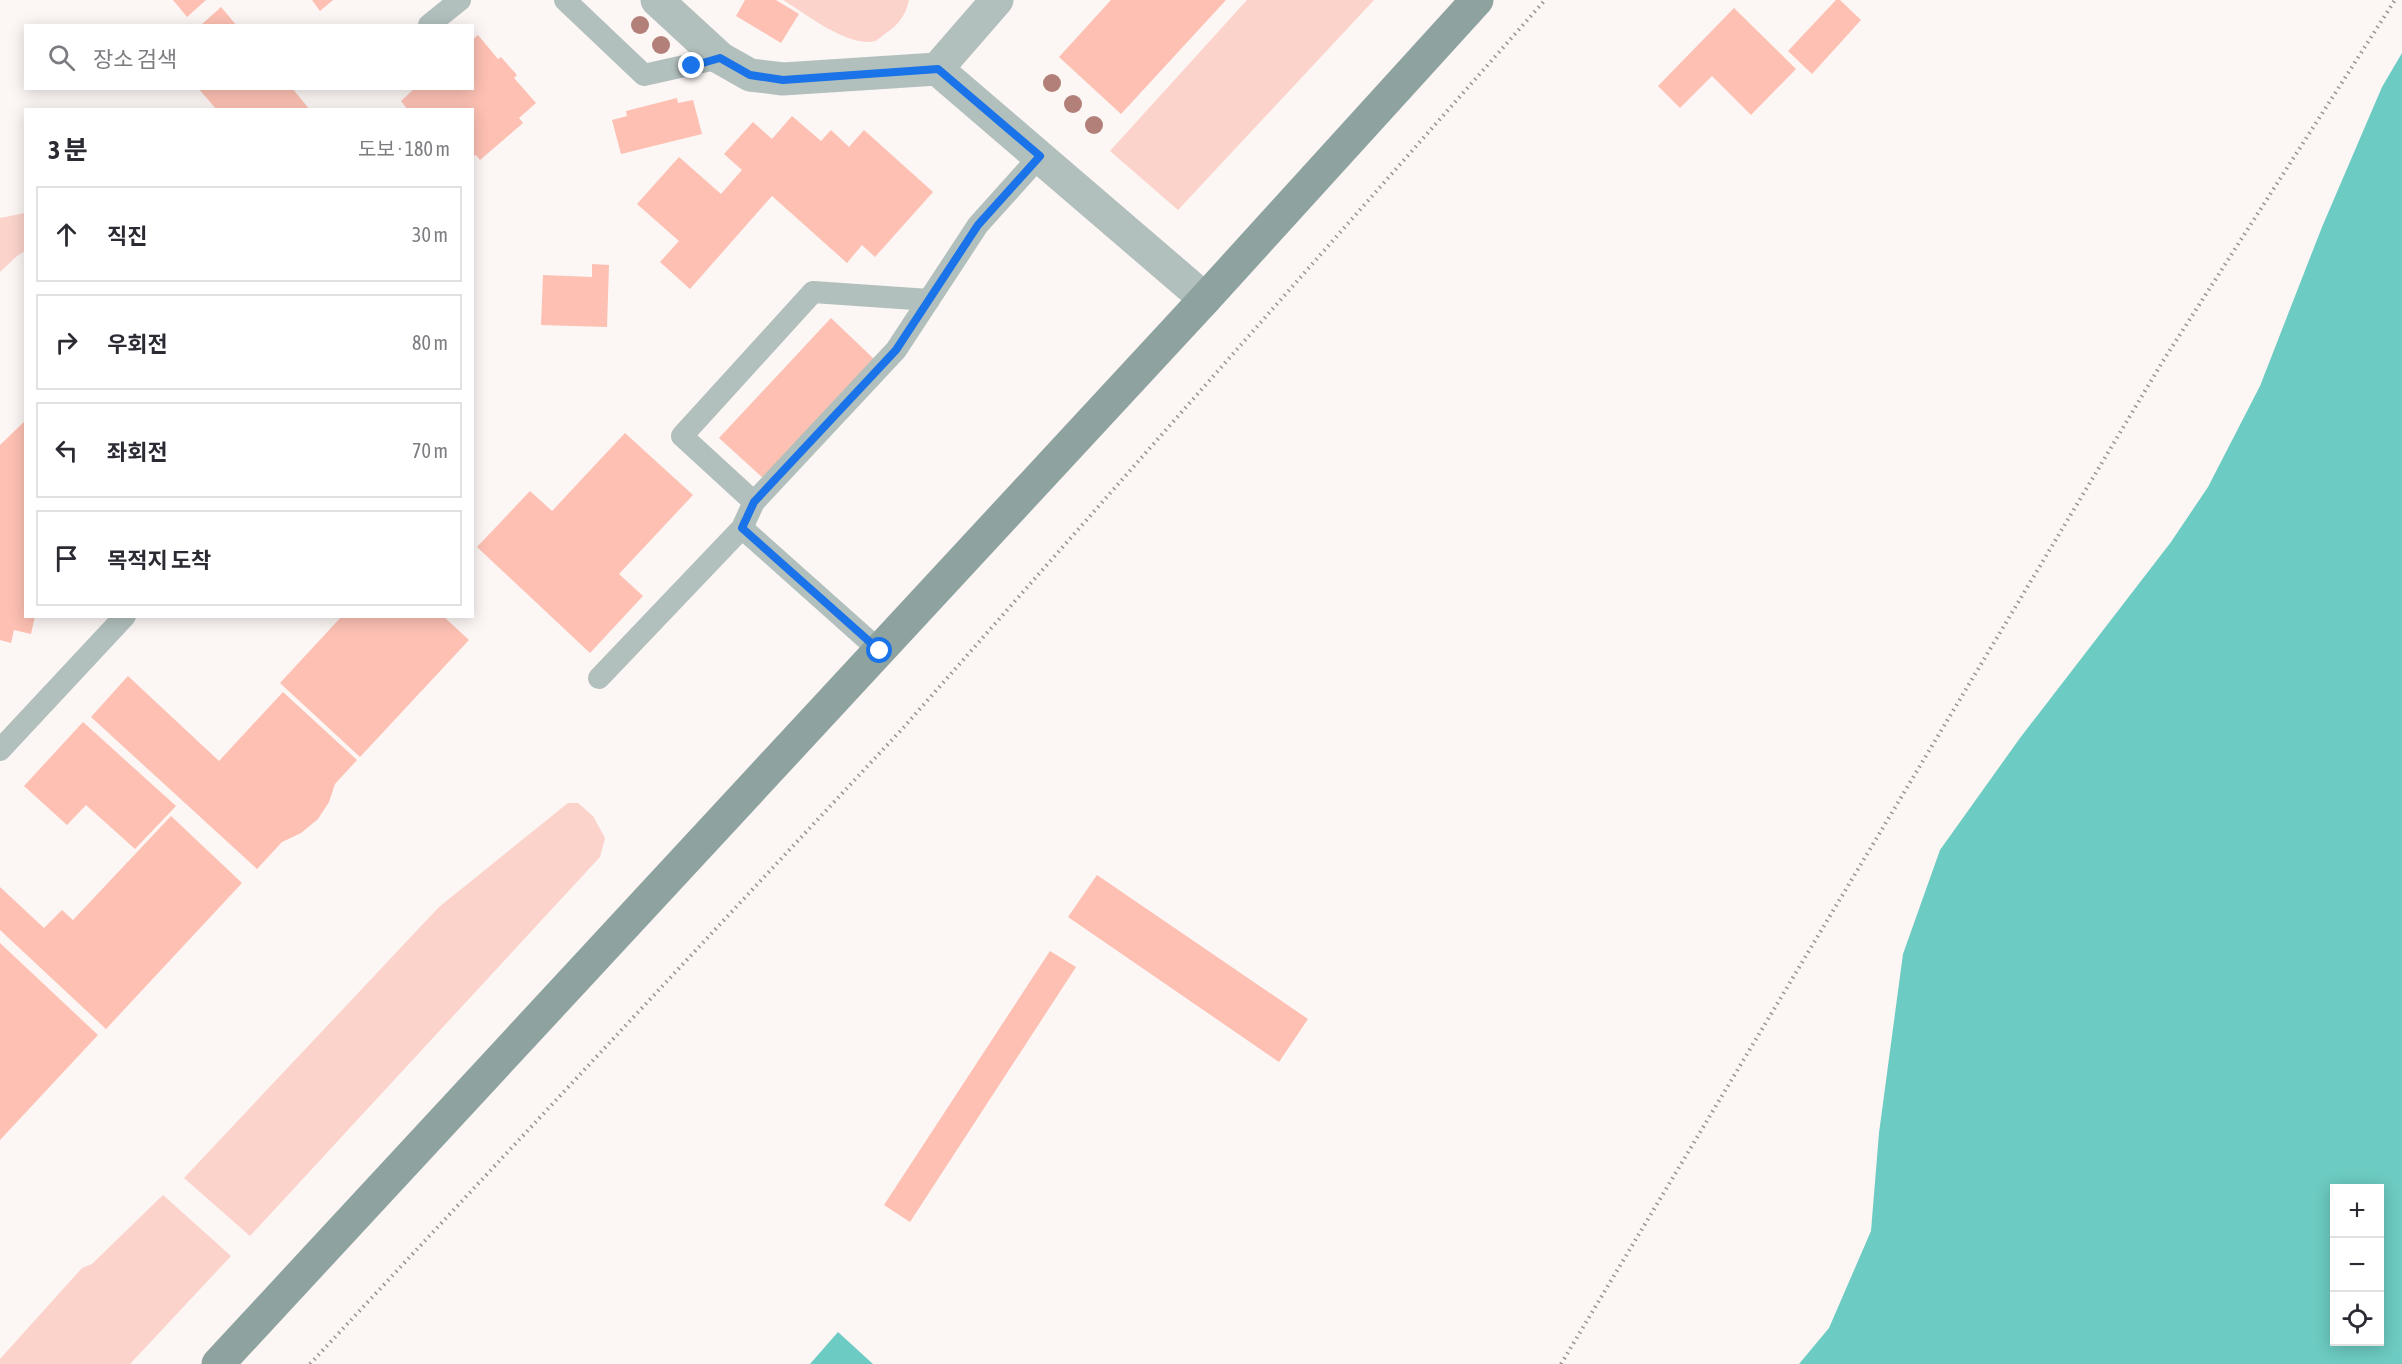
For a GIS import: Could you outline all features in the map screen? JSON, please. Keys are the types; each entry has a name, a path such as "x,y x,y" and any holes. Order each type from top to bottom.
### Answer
{"main road":[{"path":"218,1364 1205,299 1477,0"}],"street":[{"path":"657,0 720,58 750,75 783,80 938,69 1205,299"},
{"path":"938,69 997,0"}],"lane":[{"path":"430,24 460,0"},
{"path":"565,0 644,75 720,58"},
{"path":"598,678 742,528 754,502 896,350 978,225 1040,156"},
{"path":"754,502 682,436 813,292 929,300"},
{"path":"742,528 880,651"},
{"path":"0,750 122,618"}],"path":[{"path":"310,1364 904,727 1545,0"},
{"path":"1561,1364 2163,361 2395,0"}],"shaded area":[{"path":"783,0 909,0 904,14 895,26 876,40 864,42 840,35"},
{"path":"1247,0 1374,0 1178,210 1110,151"},
{"path":"24,213 24,252 0,272 0,218"},
{"path":"568,803 578,803 593,816 605,838 600,857 250,1236 184,1178 439,907"},
{"path":"163,1195 231,1256 130,1364 0,1364 0,1359 82,1268 92,1264"}],"water":[{"path":"2402,53 2402,1364 1799,1364 1829,1328 1871,1231 1879,1133 1903,954 1940,850 2020,738 2171,542 2208,487 2260,386 2322,227 2382,87"},
{"path":"838,1332 873,1364 810,1364"}],"building":[{"path":"173,0 206,0 187,17"},
{"path":"312,0 333,0 320,11"},
{"path":"745,0 776,0 799,14 781,43 736,16"},
{"path":"1111,0 1226,0 1121,114 1059,57"},
{"path":"1836,0 1840,0 1861,20 1812,74 1788,51"},
{"path":"221,7 235,24 202,24"},
{"path":"1734,8 1796,69 1751,115 1712,76 1680,108 1658,86"},
{"path":"478,35 498,59 501,57 517,75 514,78 536,103 519,118 523,123 480,160 476,155 474,156 474,108 406,108 401,101 413,90 474,90 474,38"},
{"path":"200,90 294,90 308,108 215,108"},
{"path":"677,98 678,103 693,100 702,134 621,154 612,120 627,116 626,111"},
{"path":"792,116 821,141 831,130 849,147 864,130 933,192 875,257 862,245 847,263 772,196 690,289 660,262 679,241 637,204 679,157 721,194 742,170 724,154 753,122 772,139"},
{"path":"592,264 609,265 607,327 541,325 543,275 592,277"},
{"path":"831,318 874,359 763,478 719,438"},
{"path":"24,422 24,618 35,618 31,634 14,630 11,643 0,640 0,445"},
{"path":"625,433 693,495 619,574 643,596 590,653 477,547 530,491 552,511"},
{"path":"340,618 445,618 469,640 360,757 280,683"},
{"path":"128,676 219,761 283,692 357,760 335,784 329,802 318,819 301,833 282,842 257,869 91,717"},
{"path":"83,722 176,806 135,849 86,805 67,825 24,786"},
{"path":"171,816 242,883 106,1029 0,930 0,887 44,928 62,910 73,920"},
{"path":"1097,875 1308,1019 1279,1062 1068,917"},
{"path":"0,943 98,1035 0,1140"},
{"path":"1050,951 1076,967 910,1222 884,1205"}],"route":[{"path":"692,66 720,58 750,75 783,80 938,69 1040,156 978,225 896,350 754,502 742,528 880,651"}]}
